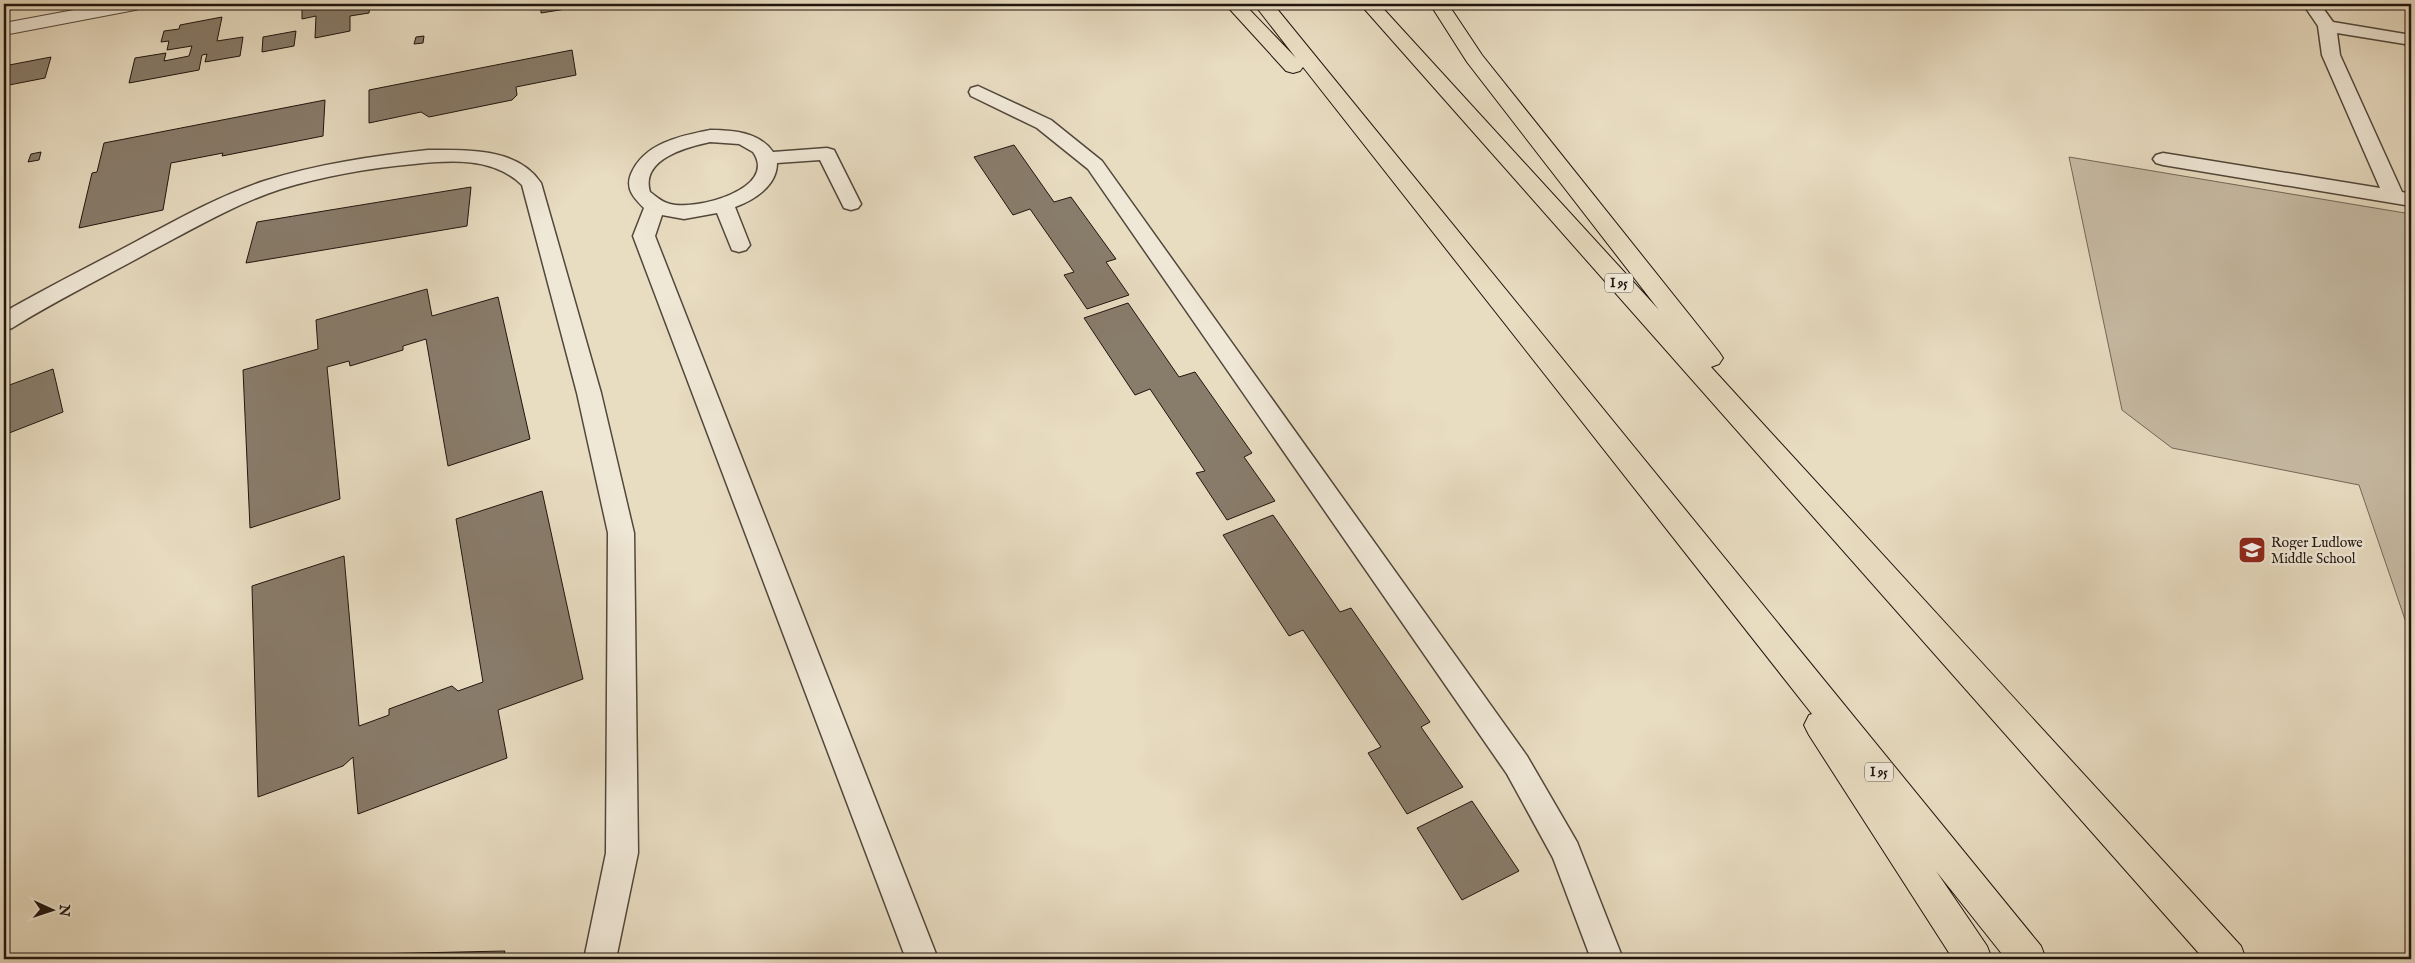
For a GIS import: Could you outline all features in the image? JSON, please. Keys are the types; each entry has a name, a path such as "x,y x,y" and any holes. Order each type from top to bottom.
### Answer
{"highway":[{"path":"1234,4 1445,230"},
{"name":"I 95","path":"1264,4 2028,959"},
{"name":"I 95","path":"1369,4 2228,959"},
{"path":"1439,4 1474,58 1870,562"},
{"path":"1729,585 1974,959"},
{"path":"2163,888 2238,959"}],"street":[{"path":"4,29 135,4"}],"lane":[{"path":"2312,4 2328,26 2332,55 2402,198"},
{"path":"2328,26 2411,40"},
{"path":"978,92 1044,124 1095,165 1516,765 1566,852 1607,959"},
{"path":"710,136 731,136 748,140 760,148 767,158 768,169 762,181 750,193 724,205 692,212 671,211 655,206 642,196 638,184 641,171 652,158 668,148 688,140 710,136"},
{"path":"767,158 827,154 851,204"},
{"path":"4,323 36,303 205,214 281,183 328,171 394,160 443,156 481,157 510,166 531,183 588,393 621,533 622,853 600,959"},
{"path":"2163,158 2402,198"},
{"path":"724,205 739,245"},
{"path":"655,206 644,236 922,959"}],"shaded area":[{"path":"2069,157 2411,214 2411,637 2359,485 2172,448 2122,410"}],"building":[{"path":"4,4 43,4 4,11"},
{"path":"316,4 370,4 369,13 350,16 350,31 315,38 316,16 302,19 302,8 315,6"},
{"path":"541,4 572,4 572,8 541,13"},
{"path":"222,17 217,41 243,37 240,56 205,62 207,54 202,55 199,70 129,83 135,58 166,53 164,61 189,56 192,46 167,50 169,41 161,42 164,31 179,29 180,25"},
{"path":"296,31 294,46 262,52 263,37"},
{"path":"424,36 423,43 414,44 416,37"},
{"path":"572,50 576,75 516,87 517,95 512,100 429,117 421,112 369,123 369,90"},
{"path":"51,57 45,78 4,86 4,66"},
{"path":"325,100 323,136 222,156 223,153 171,163 163,210 79,228 92,173 97,172 104,143"},
{"path":"1014,145 1054,202 1071,197 1116,259 1106,262 1129,295 1087,309 1064,275 1074,272 1030,209 1013,215 974,157"},
{"path":"41,152 39,160 28,162 31,154"},
{"path":"471,187 467,226 246,263 257,222"},
{"path":"427,289 432,316 498,297 530,439 448,466 426,339 403,346 403,350 350,366 349,361 327,367 340,499 250,528 243,370 318,349 316,320"},
{"path":"1128,303 1179,377 1195,372 1252,453 1244,457 1275,501 1227,520 1196,473 1205,471 1150,389 1135,395 1084,318"},
{"path":"53,369 63,412 4,435 4,387"},
{"path":"542,491 583,679 498,710 507,758 358,814 353,757 343,766 258,797 252,586 344,556 359,726 389,715 389,709 452,686 458,691 483,682 456,519"},
{"path":"1273,515 1340,612 1351,608 1430,722 1421,727 1463,787 1407,814 1368,753 1381,747 1303,630 1289,636 1223,535"},
{"path":"1472,801 1519,871 1462,900 1417,828"},
{"path":"505,951 502,959 183,959 184,958"}],"place":[{"name":"Roger Ludlowe Middle School","path":"2252,550"}]}
